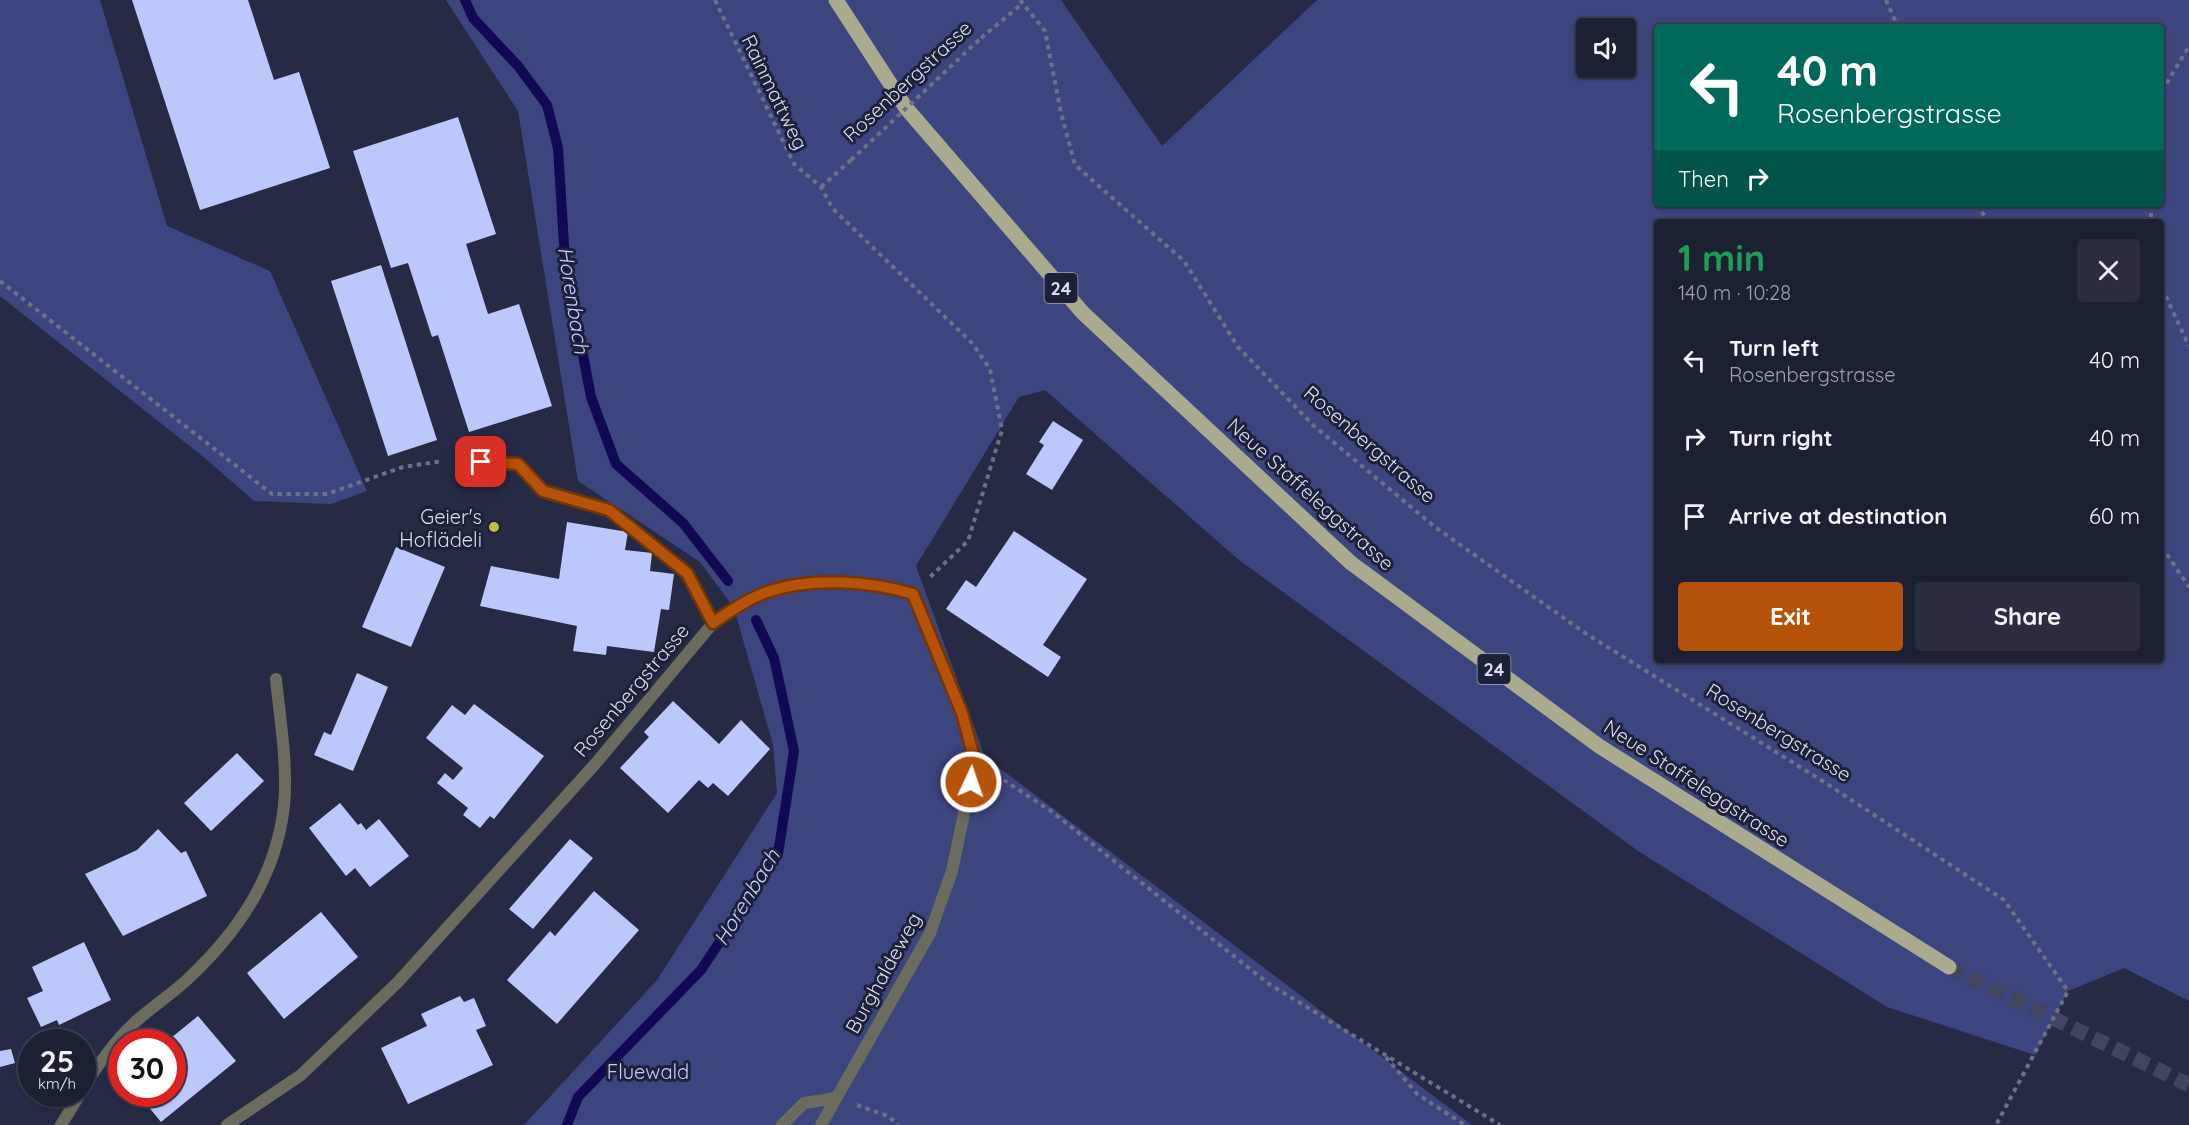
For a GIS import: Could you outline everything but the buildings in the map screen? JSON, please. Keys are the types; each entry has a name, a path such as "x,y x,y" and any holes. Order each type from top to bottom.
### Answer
{"main road":[{"name":"Neue Staffeleggstrasse","path":"836,0 906,108 1083,313 1351,563 1599,746 1949,967"}],"street":[{"path":"463,461 518,464 543,491 609,510 687,573 713,623"},
{"name":"Rosenbergstrasse","path":"226,1125 301,1075 398,982 596,763 713,623 734,608 770,591 803,584 889,587 913,594"},
{"name":"Burghaldeweg","path":"821,1125 930,933 952,871 975,761 958,702 913,594"},
{"path":"96,1068 131,1026 189,978 243,918 262,886 284,807 284,762 276,679"},
{"path":"782,1125 804,1103 836,1098"},
{"path":"61,1125 72,1107"}],"path":[{"name":"Rainmattweg","path":"715,0 794,164 821,187"},
{"path":"1886,0 1897,24"},
{"name":"Rosenbergstrasse","path":"821,187 1021,2 1045,31 1061,113 1075,165 1184,261 1238,347 1314,426 1436,527 1584,633 1821,780 2004,900 2068,991 1996,1125"},
{"path":"2164,89 2189,46"},
{"path":"821,187 833,209 972,343 990,369 1002,430 969,541 913,594"},
{"path":"0,281 272,494 327,494 403,467 444,461 463,461"},
{"path":"2164,292 2189,346"},
{"path":"2164,550 2189,587"},
{"path":"975,761 1051,811 1269,984 1500,1125"},
{"path":"1384,1054 1417,1094 1465,1125"},
{"path":"836,1098 888,1116 898,1125"}],"green space":[{"path":"0,0 100,0 167,226 270,271 367,491 331,504 254,501 206,459 0,296"},
{"name":"Fluewald","path":"446,0 1061,0 1162,146 1317,0 2189,0 2189,1001 2124,968 2068,991 2035,1055 1887,1007 1638,851 1239,560 1045,390 1019,397 916,566 985,757 1472,1125 524,1125 657,980 777,793 773,745 734,608 700,562 578,481 518,111"}],"waterway":[{"name":"Horenbach","path":"465,0 473,18 518,66 547,105 558,148 565,261 591,397 616,464 683,523 728,581"},
{"name":"Horenbach","path":"567,1125 578,1097 701,970 778,854 794,751 774,658 756,620"}],"tunnel":[{"path":"1949,967 2189,1085"}],"place":[{"name":"Geier's Hoflädeli","path":"494,527"}],"route":[{"path":"481,462 518,464 543,491 609,510 687,573 713,623 734,608 770,591 803,584 889,587 913,594 934,640 962,713 975,761 971,782"}]}
